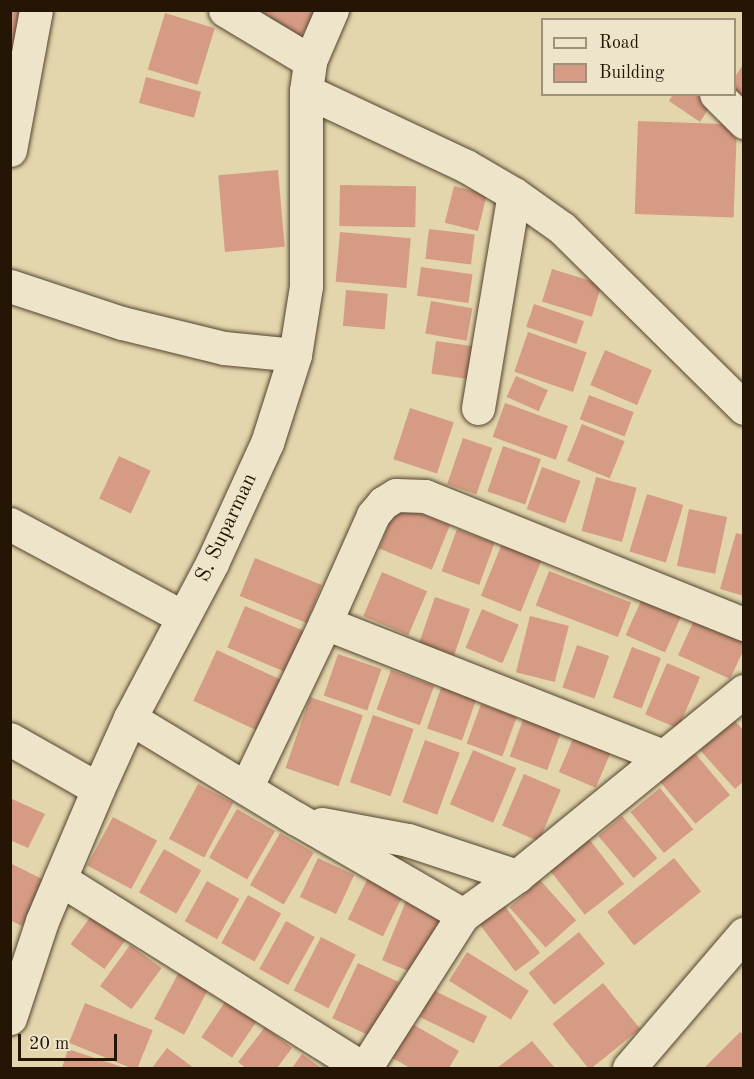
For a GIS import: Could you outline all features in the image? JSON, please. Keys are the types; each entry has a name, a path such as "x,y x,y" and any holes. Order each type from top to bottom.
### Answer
{"street":[{"path":"10,150 36,10"},
{"path":"225,10 308,76 514,194 562,228 744,408"},
{"name":"S. Suparman","path":"13,998 60,879 130,718 212,563 267,443 295,355 306,286 308,76 332,10"},
{"path":"718,96 744,122"},
{"path":"478,408 514,194"},
{"path":"10,286 56,303 134,326 224,348 295,355"},
{"path":"246,788 373,516 383,503 396,495 425,496 744,624"},
{"path":"10,524 183,616"},
{"path":"325,623 662,756"},
{"path":"60,879 363,1068 463,915 517,876 744,691"},
{"path":"130,718 297,819 463,915"},
{"path":"10,739 98,789"},
{"path":"297,819 408,840 517,876"},
{"path":"629,1068 744,934"}],"building":[{"path":"10,10 26,10 22,51 10,50"},
{"path":"241,10 319,10 292,48"},
{"path":"165,13 215,28 197,85 148,69"},
{"path":"744,63 744,101 736,96 736,75"},
{"path":"146,77 201,92 194,118 139,103"},
{"path":"672,96 711,96 715,99 700,122 669,101"},
{"path":"638,121 737,124 734,217 635,214"},
{"path":"278,170 285,247 225,252 218,175"},
{"path":"340,185 416,186 415,227 339,226"},
{"path":"454,186 487,194 478,231 445,223"},
{"path":"429,229 475,235 471,264 425,259"},
{"path":"340,232 411,238 406,288 336,282"},
{"path":"421,267 472,274 468,303 417,296"},
{"path":"552,269 602,284 592,317 542,302"},
{"path":"346,290 388,294 385,330 343,326"},
{"path":"431,301 472,308 467,341 425,333"},
{"path":"534,304 584,321 576,344 526,327"},
{"path":"528,332 587,352 573,392 514,372"},
{"path":"436,341 479,347 474,380 431,374"},
{"path":"605,350 652,370 637,405 590,385"},
{"path":"516,376 548,390 539,411 507,397"},
{"path":"589,395 634,412 624,436 580,419"},
{"path":"505,403 568,426 556,460 493,437"},
{"path":"410,408 454,422 437,474 393,459"},
{"path":"582,424 625,441 610,478 567,461"},
{"path":"463,438 492,448 476,494 447,484"},
{"path":"503,446 541,459 525,504 487,491"},
{"path":"119,456 151,471 131,513 99,499"},
{"path":"542,467 581,481 565,523 527,509"},
{"path":"596,477 637,488 622,542 582,531"},
{"path":"647,494 683,505 666,562 629,551"},
{"path":"397,504 450,525 432,570 379,549"},
{"path":"689,509 727,517 715,574 677,566"},
{"path":"457,529 495,543 479,585 442,571"},
{"path":"736,533 744,535 744,596 720,589"},
{"path":"503,541 543,557 521,612 481,596"},
{"path":"255,558 322,585 306,623 240,596"},
{"path":"549,571 631,603 618,637 536,606"},
{"path":"382,572 427,591 408,635 363,616"},
{"path":"644,594 683,611 665,653 626,635"},
{"path":"435,597 470,609 454,655 419,643"},
{"path":"245,606 304,631 286,672 227,647"},
{"path":"482,609 519,625 502,663 466,648"},
{"path":"530,616 569,626 555,682 516,672"},
{"path":"696,616 744,637 744,649 730,679 678,655"},
{"path":"577,645 609,656 594,699 562,688"},
{"path":"632,647 661,658 642,709 613,697"},
{"path":"217,650 283,681 259,732 193,701"},
{"path":"338,654 381,669 367,711 324,696"},
{"path":"667,663 700,677 678,729 645,715"},
{"path":"391,670 434,686 420,725 377,709"},
{"path":"442,685 477,697 462,741 427,728"},
{"path":"310,697 363,715 339,786 286,768"},
{"path":"481,704 517,717 502,756 467,743"},
{"path":"373,715 414,729 391,796 350,782"},
{"path":"524,717 562,731 547,770 510,756"},
{"path":"734,720 744,731 744,781 735,789 700,750"},
{"path":"578,727 615,743 596,788 559,772"},
{"path":"425,740 460,753 437,815 402,802"},
{"path":"473,750 516,768 493,823 450,804"},
{"path":"694,752 730,795 696,824 660,781"},
{"path":"524,774 561,790 539,841 502,826"},
{"path":"198,784 233,803 204,858 169,839"},
{"path":"660,788 693,829 664,853 630,812"},
{"path":"10,798 45,814 28,848 10,840"},
{"path":"237,809 275,831 247,879 209,857"},
{"path":"622,816 657,858 634,878 598,836"},
{"path":"113,817 157,840 131,889 87,866"},
{"path":"280,833 314,852 284,904 250,885"},
{"path":"589,839 624,884 585,915 550,870"},
{"path":"164,849 201,870 176,914 139,892"},
{"path":"318,858 354,875 336,914 300,897"},
{"path":"674,858 701,891 634,946 607,912"},
{"path":"10,863 46,881 22,926 10,920"},
{"path":"368,878 403,895 383,936 348,919"},
{"path":"540,880 576,920 546,948 510,907"},
{"path":"207,881 239,899 217,939 185,921"},
{"path":"248,895 281,913 255,962 221,943"},
{"path":"406,901 445,917 421,976 382,960"},
{"path":"504,905 540,953 515,972 479,924"},
{"path":"91,916 125,941 104,969 70,944"},
{"path":"286,921 315,937 288,985 259,969"},
{"path":"579,932 605,964 554,1005 528,973"},
{"path":"321,937 356,955 329,1008 294,990"},
{"path":"130,945 162,968 132,1009 100,986"},
{"path":"467,952 529,991 511,1020 449,981"},
{"path":"358,963 399,982 373,1037 332,1018"},
{"path":"179,972 209,988 184,1035 154,1019"},
{"path":"603,983 640,1029 592,1068 588,1068 552,1024"},
{"path":"433,990 487,1016 474,1043 420,1017"},
{"path":"227,999 258,1020 232,1058 201,1037"},
{"path":"85,1003 153,1030 137,1068 131,1068 69,1043"},
{"path":"409,1022 459,1051 449,1068 410,1068 389,1056"},
{"path":"265,1027 292,1048 277,1068 246,1068 238,1062"},
{"path":"740,1032 744,1035 744,1068 704,1068"},
{"path":"532,1041 555,1068 497,1068"},
{"path":"167,1048 194,1068 152,1068"},
{"path":"68,1049 125,1068 62,1068"},
{"path":"302,1054 321,1068 292,1068"}]}
